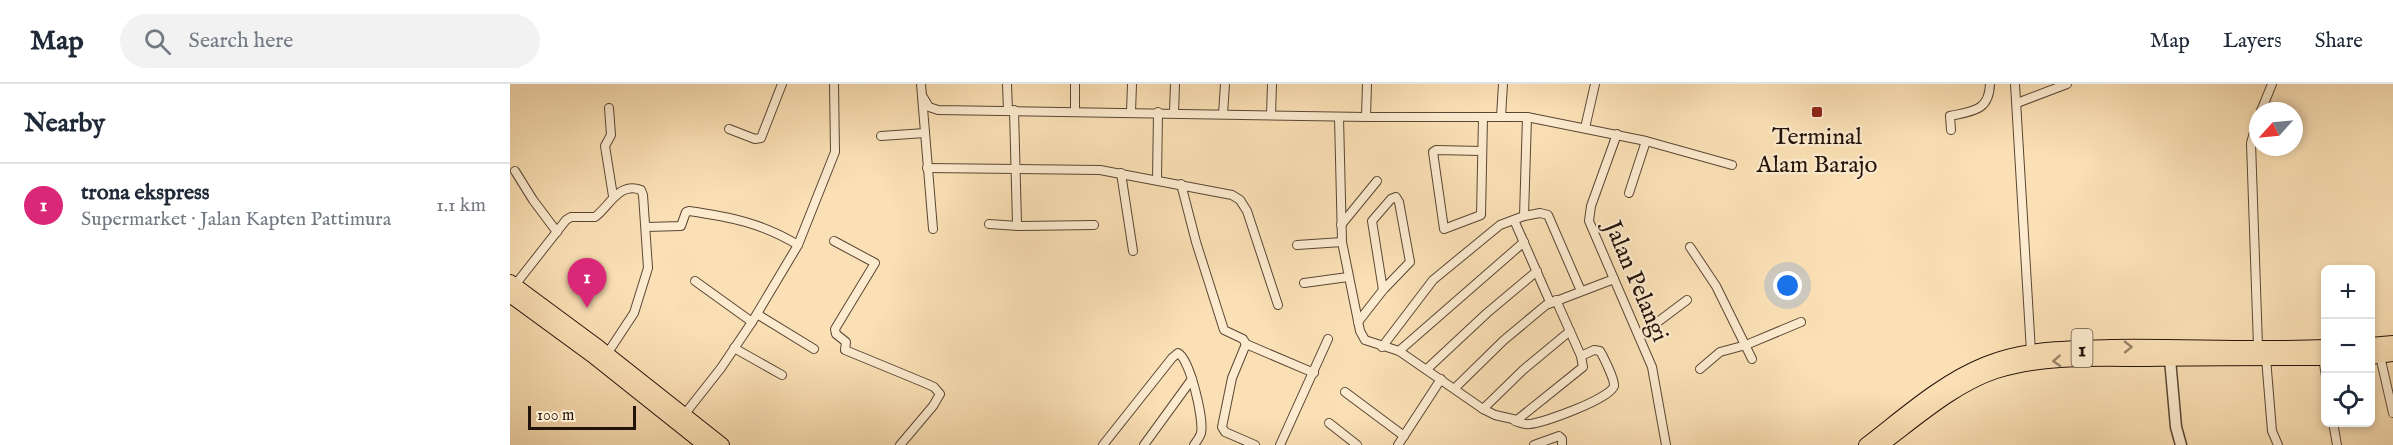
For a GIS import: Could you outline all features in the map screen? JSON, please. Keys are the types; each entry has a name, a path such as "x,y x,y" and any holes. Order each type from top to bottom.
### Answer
{"main road":[{"path":"512,287 607,354 722,445"},
{"path":"512,287 592,355 705,445"},
{"path":"2378,353 2393,343"},
{"name":"1","path":"2210,353 2258,346 2321,354"},
{"name":"1","path":"1866,445 1930,395 1960,376 1988,363 2031,352 2071,348 2193,352 2266,358 2321,354"},
{"name":"1","path":"1881,445 1936,404 1995,372 2032,363 2064,360 2170,359 2193,352"}],"street":[{"path":"729,129 755,139 761,138 782,84"},
{"path":"684,415 734,348 798,245 835,152 834,84"},
{"path":"1007,84 1016,168 1019,226"},
{"path":"1075,84 1075,111"},
{"path":"1131,112 1132,84"},
{"path":"1174,113 1175,84"},
{"path":"1223,114 1225,84"},
{"path":"1270,115 1272,84"},
{"path":"1366,117 1367,84"},
{"path":"1501,117 1503,84"},
{"path":"1585,128 1595,84"},
{"path":"1951,130 1950,116 1984,105 1989,97 1990,84"},
{"path":"2015,84 2031,352"},
{"path":"2017,103 2048,88 2067,84"},
{"path":"2265,102 2272,84"},
{"path":"918,85 927,104 934,109 1339,117 1527,117 1617,134 1732,165"},
{"path":"923,97 933,229"},
{"path":"609,108 611,135 605,146 613,196"},
{"path":"1157,179 1158,112"},
{"path":"1339,117 1342,242 1358,322 1365,340 1399,351 1495,416 1528,425 1589,405 1612,389 1614,383 1600,351 1594,350 1581,356"},
{"path":"1482,151 1436,150 1433,152 1444,230 1481,216 1484,117"},
{"path":"1524,216 1527,117"},
{"path":"881,136 925,133"},
{"name":"Jalan Pelangi","path":"1617,134 1591,206 1590,225 1639,336 1655,381 1665,445"},
{"path":"1629,193 1646,141"},
{"path":"2251,156 2258,346"},
{"path":"927,168 1100,170 1232,195 1243,203 1278,305"},
{"path":"515,171 557,232"},
{"path":"1122,173 1133,251"},
{"path":"1341,226 1377,181"},
{"path":"1181,184 1222,327 1226,332 1243,339 1246,344 1314,373"},
{"path":"512,287 568,218 595,217 613,196 633,188 641,190 648,268 634,313 607,354"},
{"path":"1358,322 1383,290 1410,262 1398,200 1395,197 1372,221 1383,290"},
{"path":"646,227 681,226 686,212 689,211 736,218 756,224 798,245"},
{"path":"1382,347 1433,280 1500,225 1524,216 1540,213 1548,215 1581,291"},
{"path":"1514,220 1537,271 1570,331 1584,365 1582,369 1515,421"},
{"path":"989,224 1094,225"},
{"path":"834,241 875,263 835,329 836,334 846,342 845,350 925,382 940,394 933,406 900,445"},
{"path":"1297,245 1342,242"},
{"path":"1399,351 1524,242"},
{"path":"1689,247 1712,280 1752,359"},
{"path":"1426,369 1537,271"},
{"path":"1304,283 1348,277"},
{"path":"1455,388 1504,340 1553,301 1614,279"},
{"path":"695,281 754,318 814,349"},
{"path":"1639,336 1687,300"},
{"path":"1700,369 1720,352 1746,345 1801,322"},
{"path":"1483,409 1523,370 1570,331"},
{"path":"1280,445 1328,339"},
{"path":"1246,344 1227,396 1222,427 1225,432 1255,445"},
{"path":"734,348 782,375"},
{"path":"2378,353 2393,413"},
{"path":"1102,445 1174,355 1180,354 1184,357 1192,379 1201,432 1194,445"},
{"path":"2266,358 2271,431 2278,445"},
{"path":"2170,359 2176,427 2181,445"},
{"path":"1144,445 1192,379"},
{"path":"1398,445 1441,379"},
{"path":"1345,392 1404,436"},
{"path":"1329,423 1358,445"},
{"path":"2334,427 2337,445"},
{"path":"1534,445 1559,436 1562,439 1562,445"}],"place":[{"name":"Terminal Alam Barajo","path":"1817,112"},
{"name":"trona ekspress","path":"587,308"}]}
